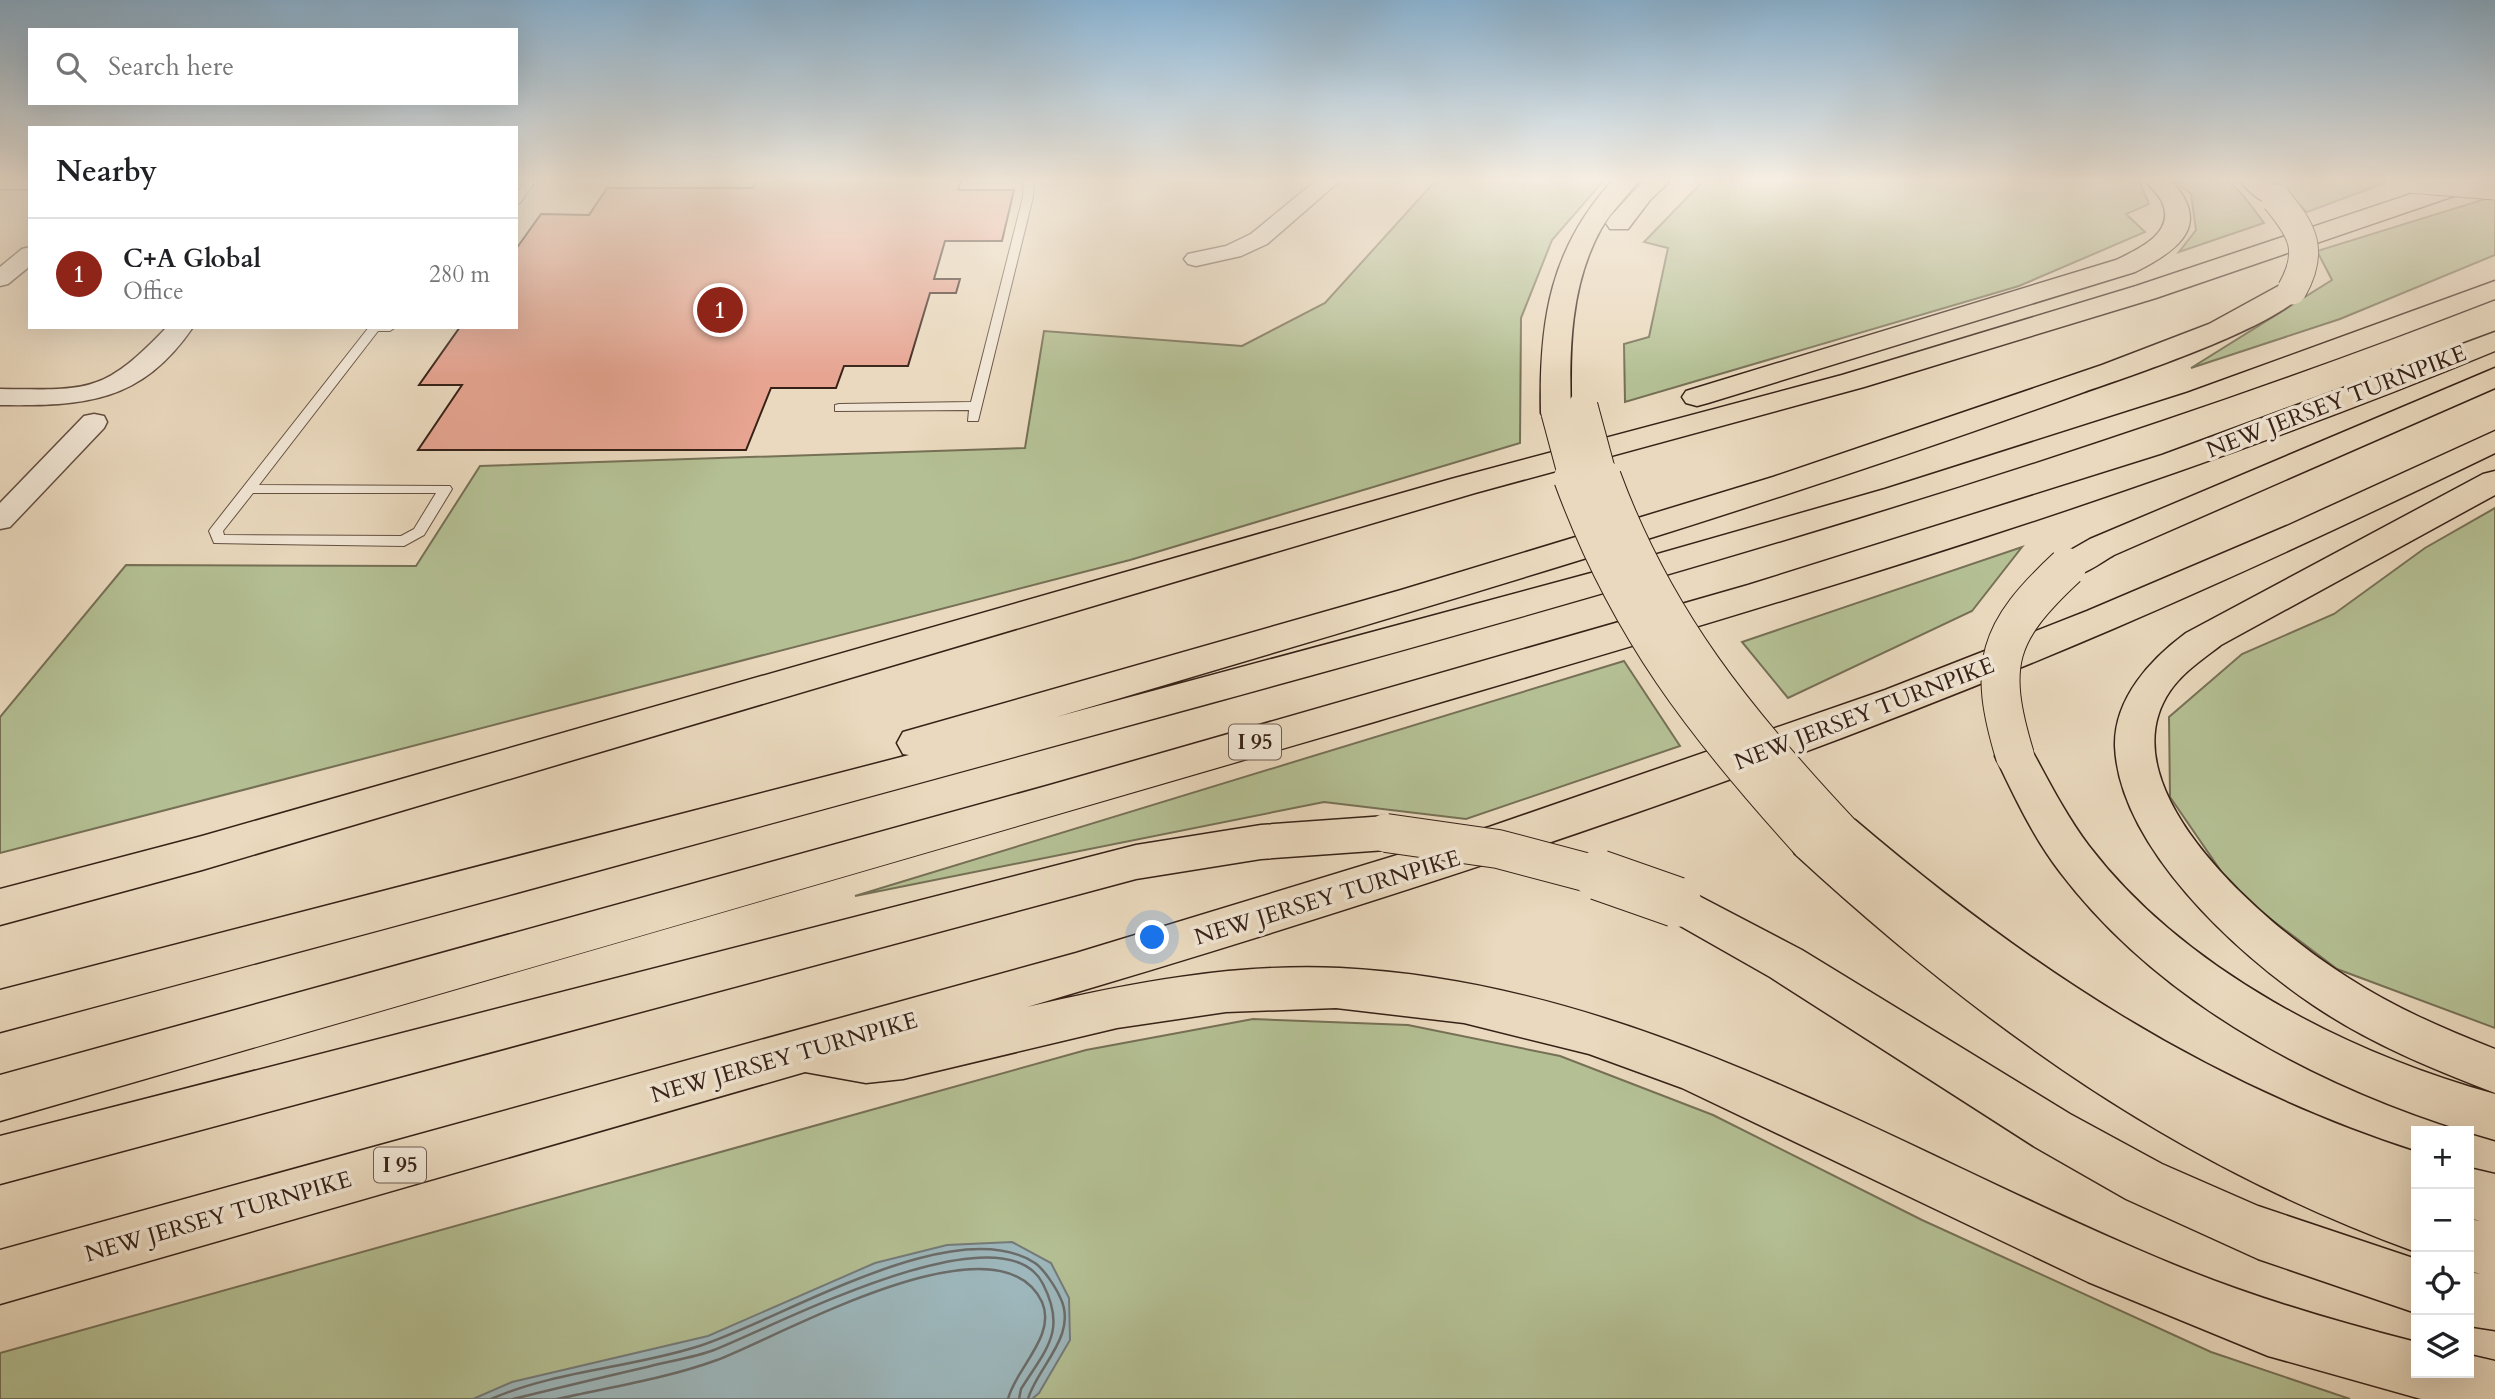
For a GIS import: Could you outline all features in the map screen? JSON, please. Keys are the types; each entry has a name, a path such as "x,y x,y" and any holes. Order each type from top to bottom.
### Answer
{"highway":[{"path":"1584,243 1563,286 1556,321 1553,362 1569,410 1576,496 1594,542 1620,594 1695,709 1749,778 1825,837 1911,895 1990,957 2095,1026 2200,1087 2328,1147 2411,1175"},
{"path":"1569,410 1579,364 1587,290 1608,243"},
{"path":"1333,523 1409,483 2109,273 2142,259 2162,243"},
{"path":"0,907 202,853 1333,523 1853,381 2146,292 2290,243"},
{"path":"641,844 803,776 1653,528 2031,402 2181,346 2246,318 2292,290 2303,274 2306,254 2304,243"},
{"name":"NEW JERSEY TURNPIKE","path":"0,1011 641,844 1514,608 1820,520 2056,447 2245,384 2495,289"},
{"name":"NEW JERSEY TURNPIKE","path":"0,1098 788,878 1568,652 2124,479 2280,425 2495,341"},
{"path":"2495,377 2102,547 2067,567 2032,598 2009,631 1999,672 2000,713 2015,756 2041,810 2077,861 2127,916 2189,968 2264,1020 2352,1069 2444,1106 2495,1117"},
{"name":"NEW JERSEY TURNPIKE","path":"0,1277 1065,978 1331,897 1596,811 1812,735 2011,658 2362,507 2495,441"},
{"path":"2495,481 2208,636 2172,664 2147,698 2135,746 2147,796 2174,847 2219,903 2282,958 2363,1012 2447,1054 2495,1071"},
{"path":"0,1160 1136,862 1232,843 1315,834 1386,833 1456,839 1528,853 1602,874 1676,902 1748,939 1812,977 2109,1163 2214,1216 2318,1256 2411,1284"},
{"path":"1825,837 1888,915 1959,972 2085,1063 2195,1129 2333,1196 2411,1224"},
{"path":"801,1054 866,1061 903,1057 1154,999 1245,989 1332,987 1415,993 1499,1007 1591,1032 1674,1062 2060,1241 2192,1298 2321,1345 2411,1369"},
{"path":"2474,1194 2495,1199"},
{"path":"2474,1246 2495,1250"},
{"path":"2474,1300 2495,1303"},
{"path":"2448,1378 2495,1389"}],"street":[{"path":"1196,259 1233,251 1250,243"},
{"path":"0,279 28,256"},
{"path":"0,397 72,397 109,388 139,370 179,329"},
{"path":"0,520 93,422"}],"lane":[{"path":"839,408 974,412 1016,243"},
{"path":"250,489 445,489 419,532 404,541 219,540 216,531 373,329"}],"green space":[{"path":"1379,243 1551,243 1521,318 1520,443 1130,560 0,853 0,717 126,565 416,566 480,466 1025,448 1044,331 1242,346 1325,303"},
{"path":"1649,243 2119,243 2019,286 1625,402 1624,344 1649,337 1668,248"},
{"path":"2186,243 2205,243 2179,252"},
{"path":"2342,243 2495,243 2495,255 2340,319 2191,368 2332,280 2317,251"},
{"path":"2495,508 2495,1028 2337,969 2236,893 2170,797 2169,717 2242,654 2334,614 2425,548"},
{"path":"2022,547 1972,611 1788,698 1742,642"},
{"path":"1624,661 1680,746 1466,819 1324,802 855,896"},
{"path":"1253,1019 1408,1025 1560,1056 1713,1115 1922,1220 2211,1352 2350,1399 0,1399 0,1353 1086,1050"}],"water":[{"path":"1012,1242 1051,1263 1069,1298 1070,1340 1039,1393 1032,1399 473,1399 512,1382 708,1336 875,1263 947,1245"}],"building":[{"path":"520,243 944,243 934,279 960,279 956,293 930,293 908,366 844,366 836,388 771,388 746,450 418,450 462,385 419,385 459,329 518,329"}],"place":[{"name":"C+A Global","path":"720,310"}]}
